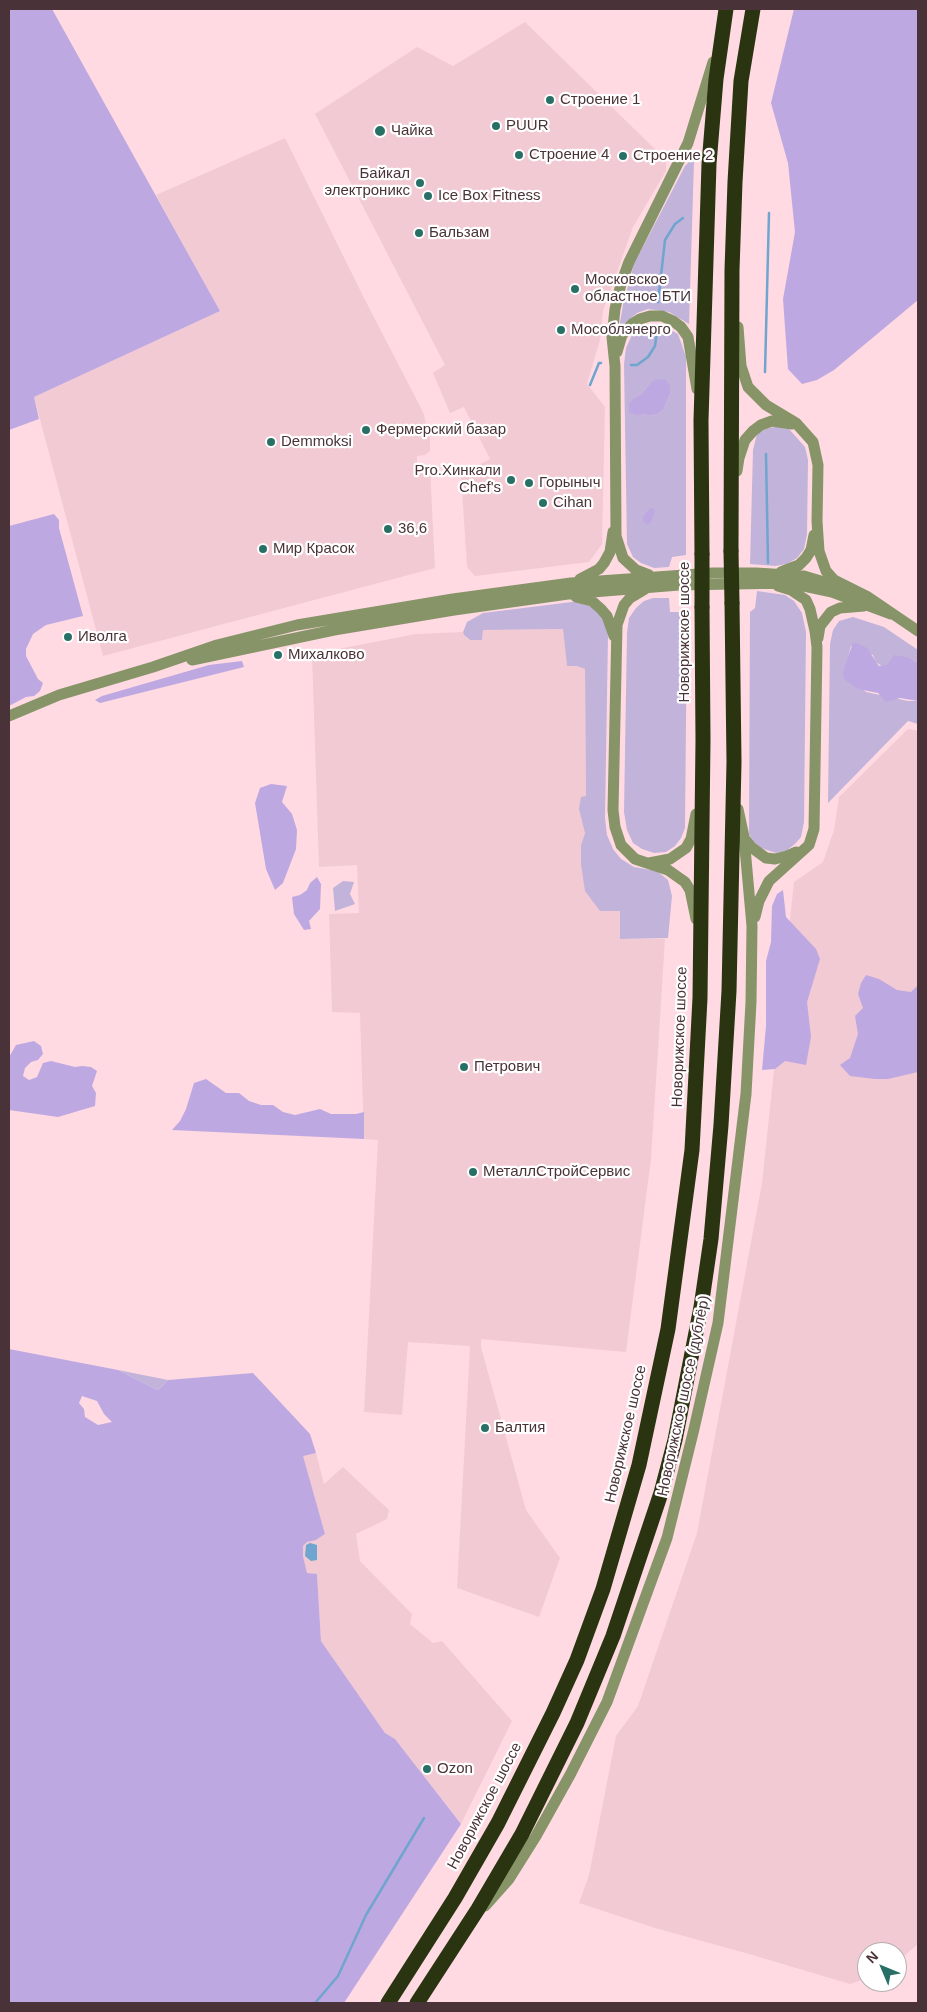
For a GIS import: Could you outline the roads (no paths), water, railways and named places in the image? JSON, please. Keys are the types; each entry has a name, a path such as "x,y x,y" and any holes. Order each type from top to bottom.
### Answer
{"highway":[{"name":"Новорижское шоссе","path":"388,2003 455,1898 498,1823 533,1755 591,1624 625,1518 653,1404 668,1329 681,1244 692,1150 700,998 703,740 701,420 709,164 716,79 726,9"},
{"path":"417,2003 467,1926 522,1834 563,1755 593,1688 637,1567 661,1493 675,1440 703,1297 719,1154 729,991 734,762 730,513 732,270 737,128 741,81 752,9"}],"street":[{"path":"615,366 612,337 615,309 621,284 629,262 688,143 722,30"},
{"path":"732,270 741,366 744,379 757,397 802,429 813,442 818,465 817,521 819,551 826,571 834,580 868,597 918,631"},
{"path":"655,577 636,570 623,558 616,536 615,366 617,346 622,335 632,324 650,316 662,316 681,327 688,337 692,351 701,420"},
{"path":"730,513 736,495 738,458 745,440 752,430 772,421 790,424 802,429"},
{"path":"570,582 599,569 604,563 610,552 615,516"},
{"path":"770,578 799,565 806,558 811,550 817,521"},
{"path":"9,716 59,695 153,667 217,645 297,625 436,601 570,582 713,574 770,578 812,586 891,614"},
{"path":"153,667 334,630 454,610 568,594 804,576 854,590"},
{"path":"752,926 758,901 769,881 809,845 814,829 816,647 813,619 806,600 770,578"},
{"path":"647,588 630,598 624,605 617,625 615,646 615,827 621,845 627,853 635,859 668,870 685,882 690,890 700,938"},
{"path":"568,594 592,602 601,609 607,616 612,629 615,646"},
{"path":"816,647 820,626 831,612 840,608 867,606"},
{"path":"647,863 670,859 686,848 691,839 695,826 703,740"},
{"name":"Новорижское шоссе (дублёр)","path":"467,1926 509,1879 570,1775 607,1702 667,1538 694,1429 720,1306 746,1094 751,1002 752,926 744,837 739,819 734,762"},
{"path":"744,837 757,853 766,858 775,859 797,851 814,829"}],"water":[{"path":"310,1543 317,1545 317,1560 311,1561 305,1556 306,1545"}],"waterway":[{"path":"765,372 769,213"},
{"path":"658,302 665,240 675,224 683,218"},
{"path":"631,365 637,365 648,357 655,346 657,332"},
{"path":"590,385 599,363 601,363"},
{"path":"766,454 768,563"},
{"path":"315,2003 338,1976 366,1915 424,1818"}],"place":[{"name":"Строение 1","path":"550,100"},
{"name":"PUUR","path":"496,126"},
{"name":"Чайка","path":"380,131"},
{"name":"Строение 4","path":"519,155"},
{"name":"Строение 2","path":"623,156"},
{"name":"Байкал электроникс","path":"420,183"},
{"name":"Ice Box Fitness","path":"428,196"},
{"name":"Бальзам","path":"419,233"},
{"name":"Московское областное БТИ","path":"575,289"},
{"name":"Мособлэнерго","path":"561,330"},
{"name":"Фермерский базар","path":"366,430"},
{"name":"Demmoksi","path":"271,442"},
{"name":"Pro.Хинкали Chef's","path":"511,480"},
{"name":"Горыныч","path":"529,483"},
{"name":"Cihan","path":"543,503"},
{"name":"36,6","path":"388,529"},
{"name":"Мир Красок","path":"263,549"},
{"name":"Иволга","path":"68,637"},
{"name":"Михалково","path":"278,655"},
{"name":"Петрович","path":"464,1067"},
{"name":"МеталлСтройСервис","path":"473,1172"},
{"name":"Балтия","path":"485,1428"},
{"name":"Ozon","path":"427,1769"}]}
